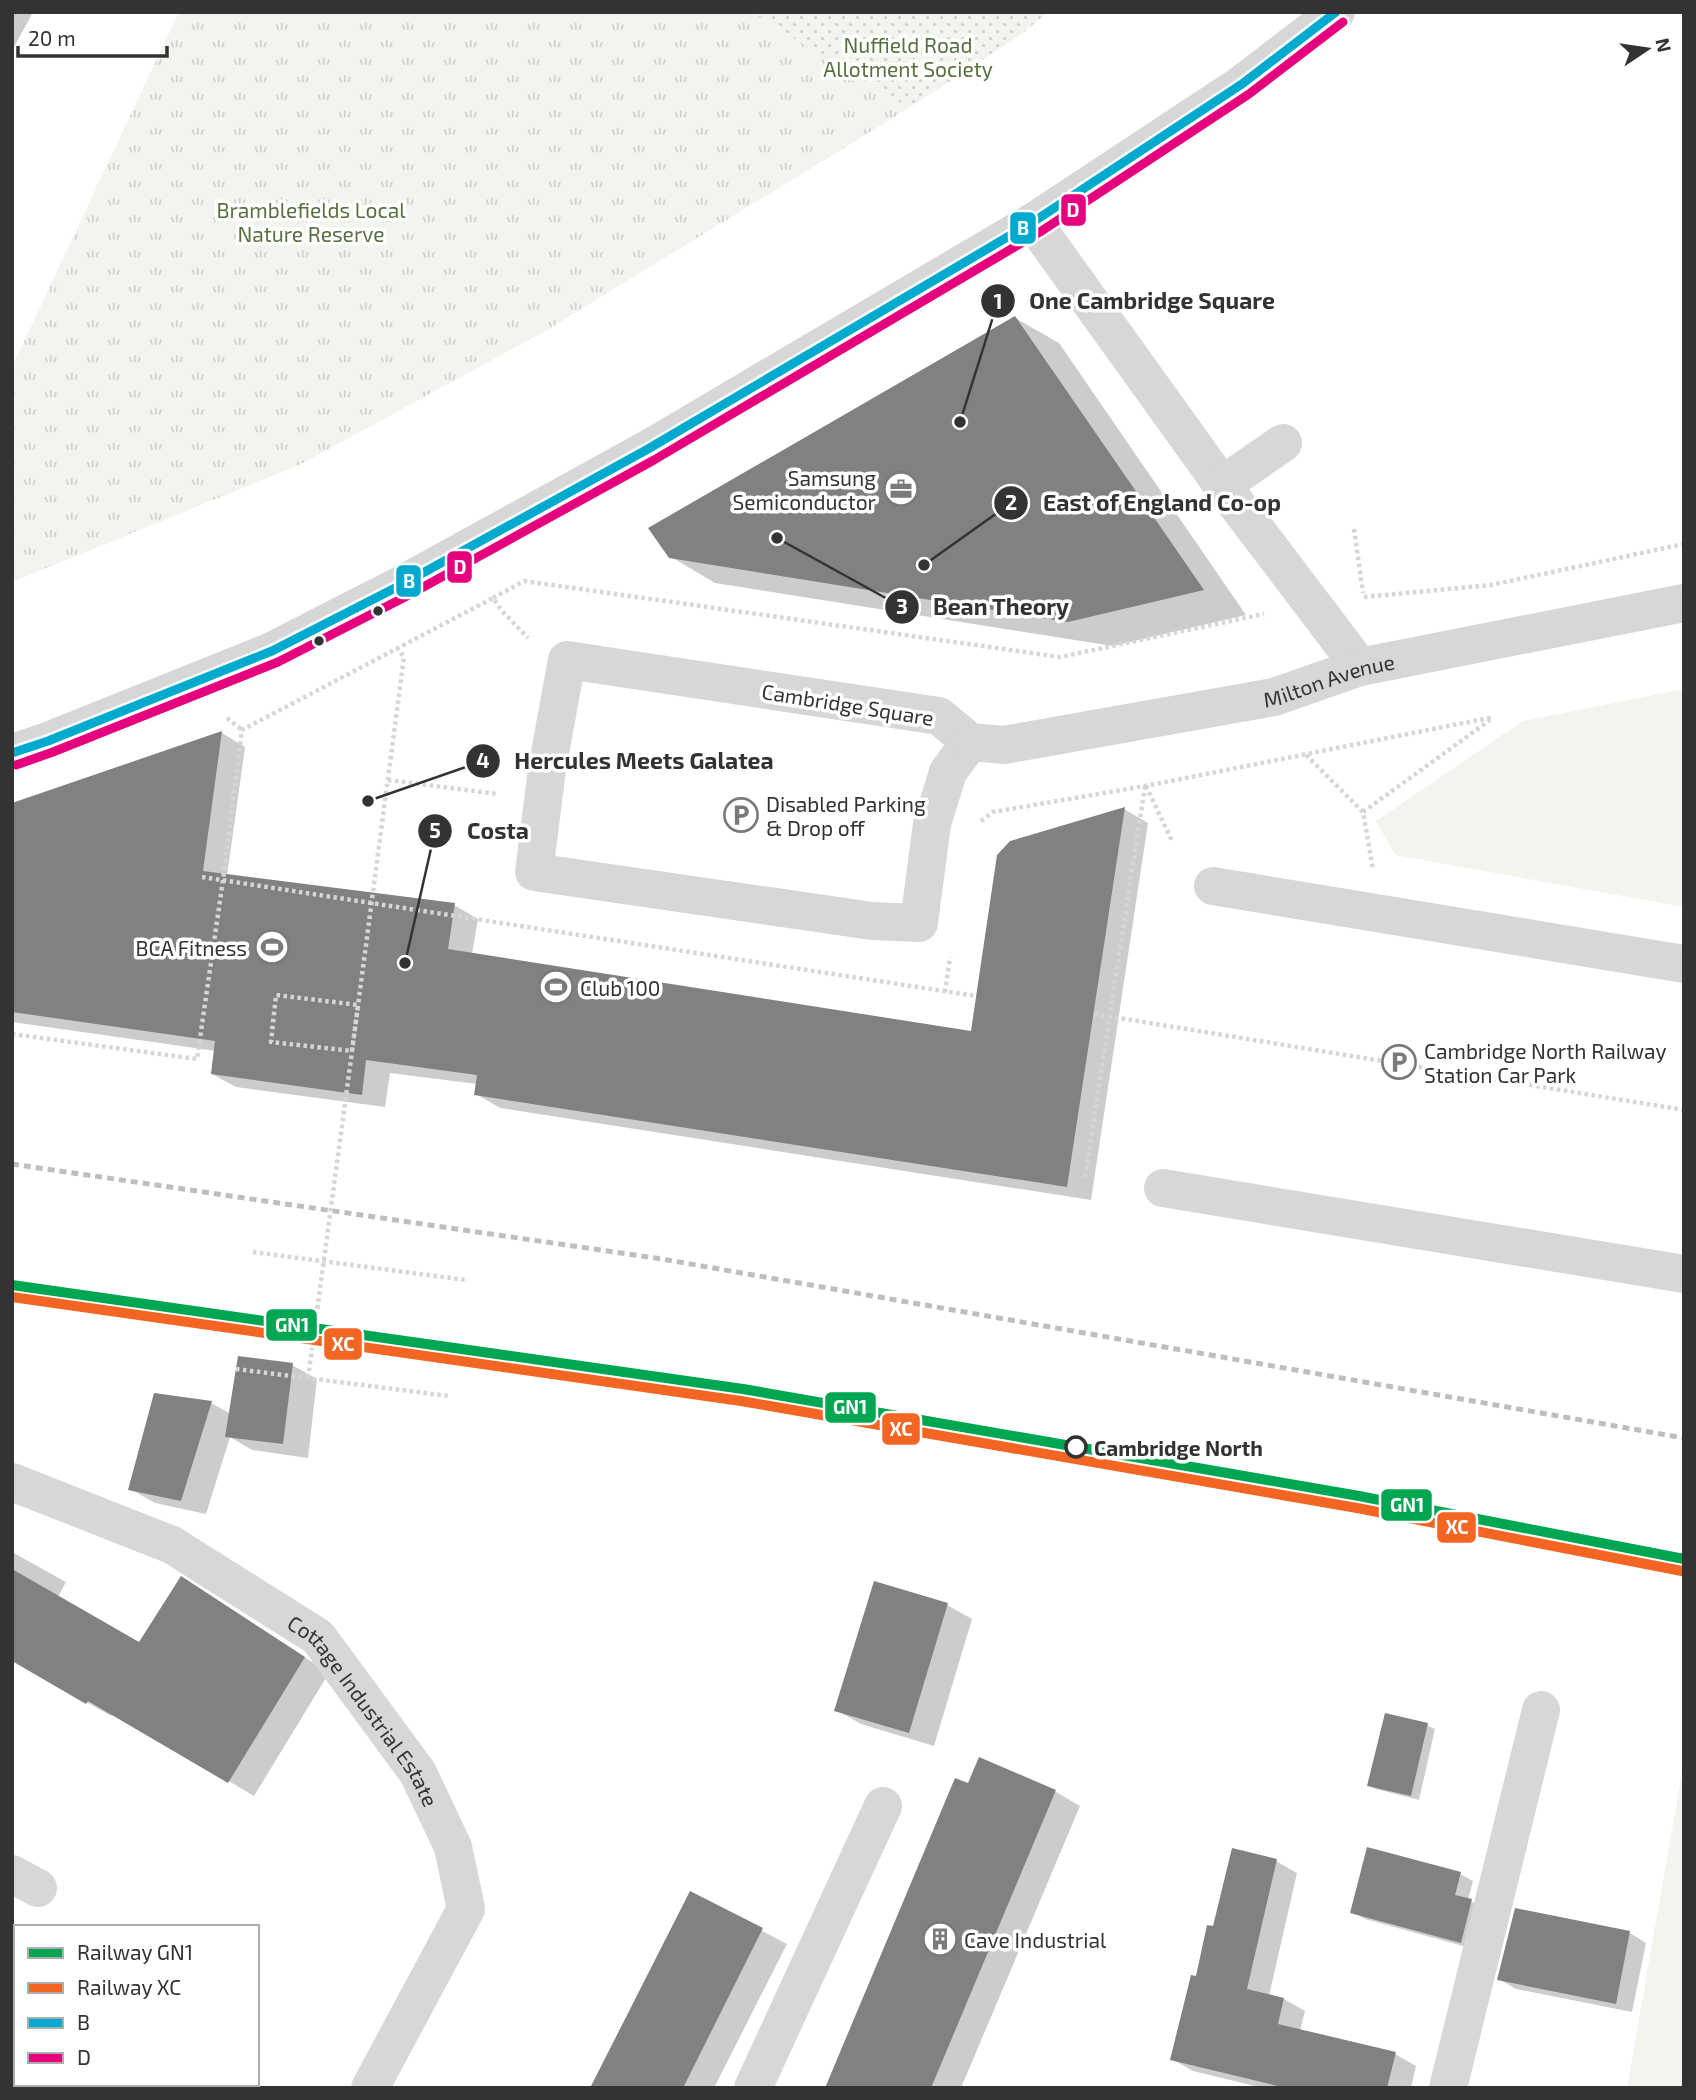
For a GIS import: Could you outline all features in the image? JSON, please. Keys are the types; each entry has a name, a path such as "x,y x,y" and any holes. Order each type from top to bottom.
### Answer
{"street":[{"path":"12,753 272,651 401,585 648,449 1033,222 1242,84 1336,12"},
{"path":"1033,222 1222,485 1360,667"},
{"path":"1222,485 1283,443"},
{"name":"Milton Avenue","path":"971,742 1004,746 1274,697 1360,667 1684,603"},
{"path":"567,660 547,769 534,872 872,921 919,923 932,824 948,772 971,742"},
{"name":"Cambridge Square","path":"567,660 939,716 971,742"},
{"path":"1213,886 1684,964"},
{"path":"1163,1188 1684,1274"},
{"name":"Cottage Industrial Estate","path":"12,1482 172,1545 318,1637 418,1773 453,1847 466,1909 370,2088"},
{"path":"1448,2088 1541,1710"},
{"path":"753,2088 883,1806"}],"path":[{"path":"1354,528 1364,597"},
{"path":"1354,598 1491,585 1684,544"},
{"path":"12,1034 197,1059 242,730 524,581 1060,657 1272,612"},
{"path":"493,598 539,650 567,660"},
{"path":"308,1378 357,1017 358,1005 276,995 271,1042 352,1051 354,1038 357,1012 359,999 361,985 366,946 370,919 404,657 397,648"},
{"path":"976,824 993,812 1145,786 1494,717 1363,812"},
{"path":"1305,754 1363,812 1375,878 1372,913"},
{"path":"388,780 517,797 547,769"},
{"path":"1145,786 1172,841"},
{"path":"1085,1177 1145,786"},
{"path":"202,877 372,901 976,996"},
{"path":"945,992 951,952"},
{"path":"1094,1014 1684,1110"},
{"path":"253,1252 466,1280"},
{"path":"236,1369 449,1396"}],"green space":[{"name":"Bramblefields Local Nature Reserve","path":"179,12 751,12 909,108 547,330 299,465 12,582 12,367"},
{"name":"Nuffield Road Allotment Society","path":"751,12 1049,12 1020,35 909,108"},
{"path":"1684,689 1684,907 1395,855 1376,821 1523,721"},
{"path":"1684,1761 1684,2088 1627,2088 1681,1778"}],"building":[{"path":"1015,316 1204,590 1068,622 669,558 648,528"},
{"path":"222,731 203,871 455,903 448,949 971,1031 997,855 1010,841 1125,807 1067,1187 474,1095 477,1075 366,1060 362,1095 211,1074 215,1041 12,1012 12,803"},
{"path":"238,1356 293,1363 283,1444 225,1437"},
{"path":"154,1393 212,1401 181,1501 128,1490"},
{"path":"12,1569 139,1642 181,1576 305,1657 228,1783 88,1701 86,1704 12,1661"},
{"path":"874,1581 948,1603 909,1733 834,1711"},
{"path":"1385,1713 1428,1723 1411,1796 1367,1786"},
{"name":"Cave Industrial","path":"979,1757 1056,1790 931,2088 825,2088 955,1778 968,1783"},
{"path":"1367,1847 1461,1872 1455,1895 1472,1899 1461,1943 1350,1913"},
{"path":"1232,1848 1277,1859 1247,1989 1284,1998 1278,2024 1396,2052 1387,2088 1286,2088 1170,2060 1191,1975 1196,1976 1207,1925 1213,1926"},
{"path":"690,1891 763,1928 683,2088 590,2088"},
{"path":"1515,1908 1630,1931 1616,2004 1497,1980"}],"railway":[{"path":"12,1164 662,1259 1684,1438"}],"rail line":[{"name":"GN1","path":"12,1285 743,1389 1359,1496 1684,1559"},
{"name":"XC","path":"12,1297 741,1401 1357,1508 1682,1571"}],"transit line":[{"name":"B","path":"12,753 272,651 401,585 648,449 1033,222 1242,84 1336,12"},
{"name":"D","path":"16,765 278,662 407,596 654,460 1040,232 1249,94 1343,22"}],"place":[{"name":"One Cambridge Square","path":"960,422"},
{"name":"Samsung Semiconductor","path":"901,489"},
{"name":"Bean Theory","path":"777,538"},
{"name":"East of England Co-op","path":"924,565"},
{"name":"Hercules Meets Galatea","path":"368,801"},
{"name":"Disabled Parking & Drop off","path":"741,815"},
{"name":"BCA Fitness","path":"272,947"},
{"name":"Costa","path":"405,963"},
{"name":"Club 100","path":"556,987"},
{"name":"Cambridge North Railway Station Car Park","path":"1399,1062"},
{"name":"Cambridge North","path":"1076,1447"},
{"name":"Cave Industrial","path":"940,1939"}]}
